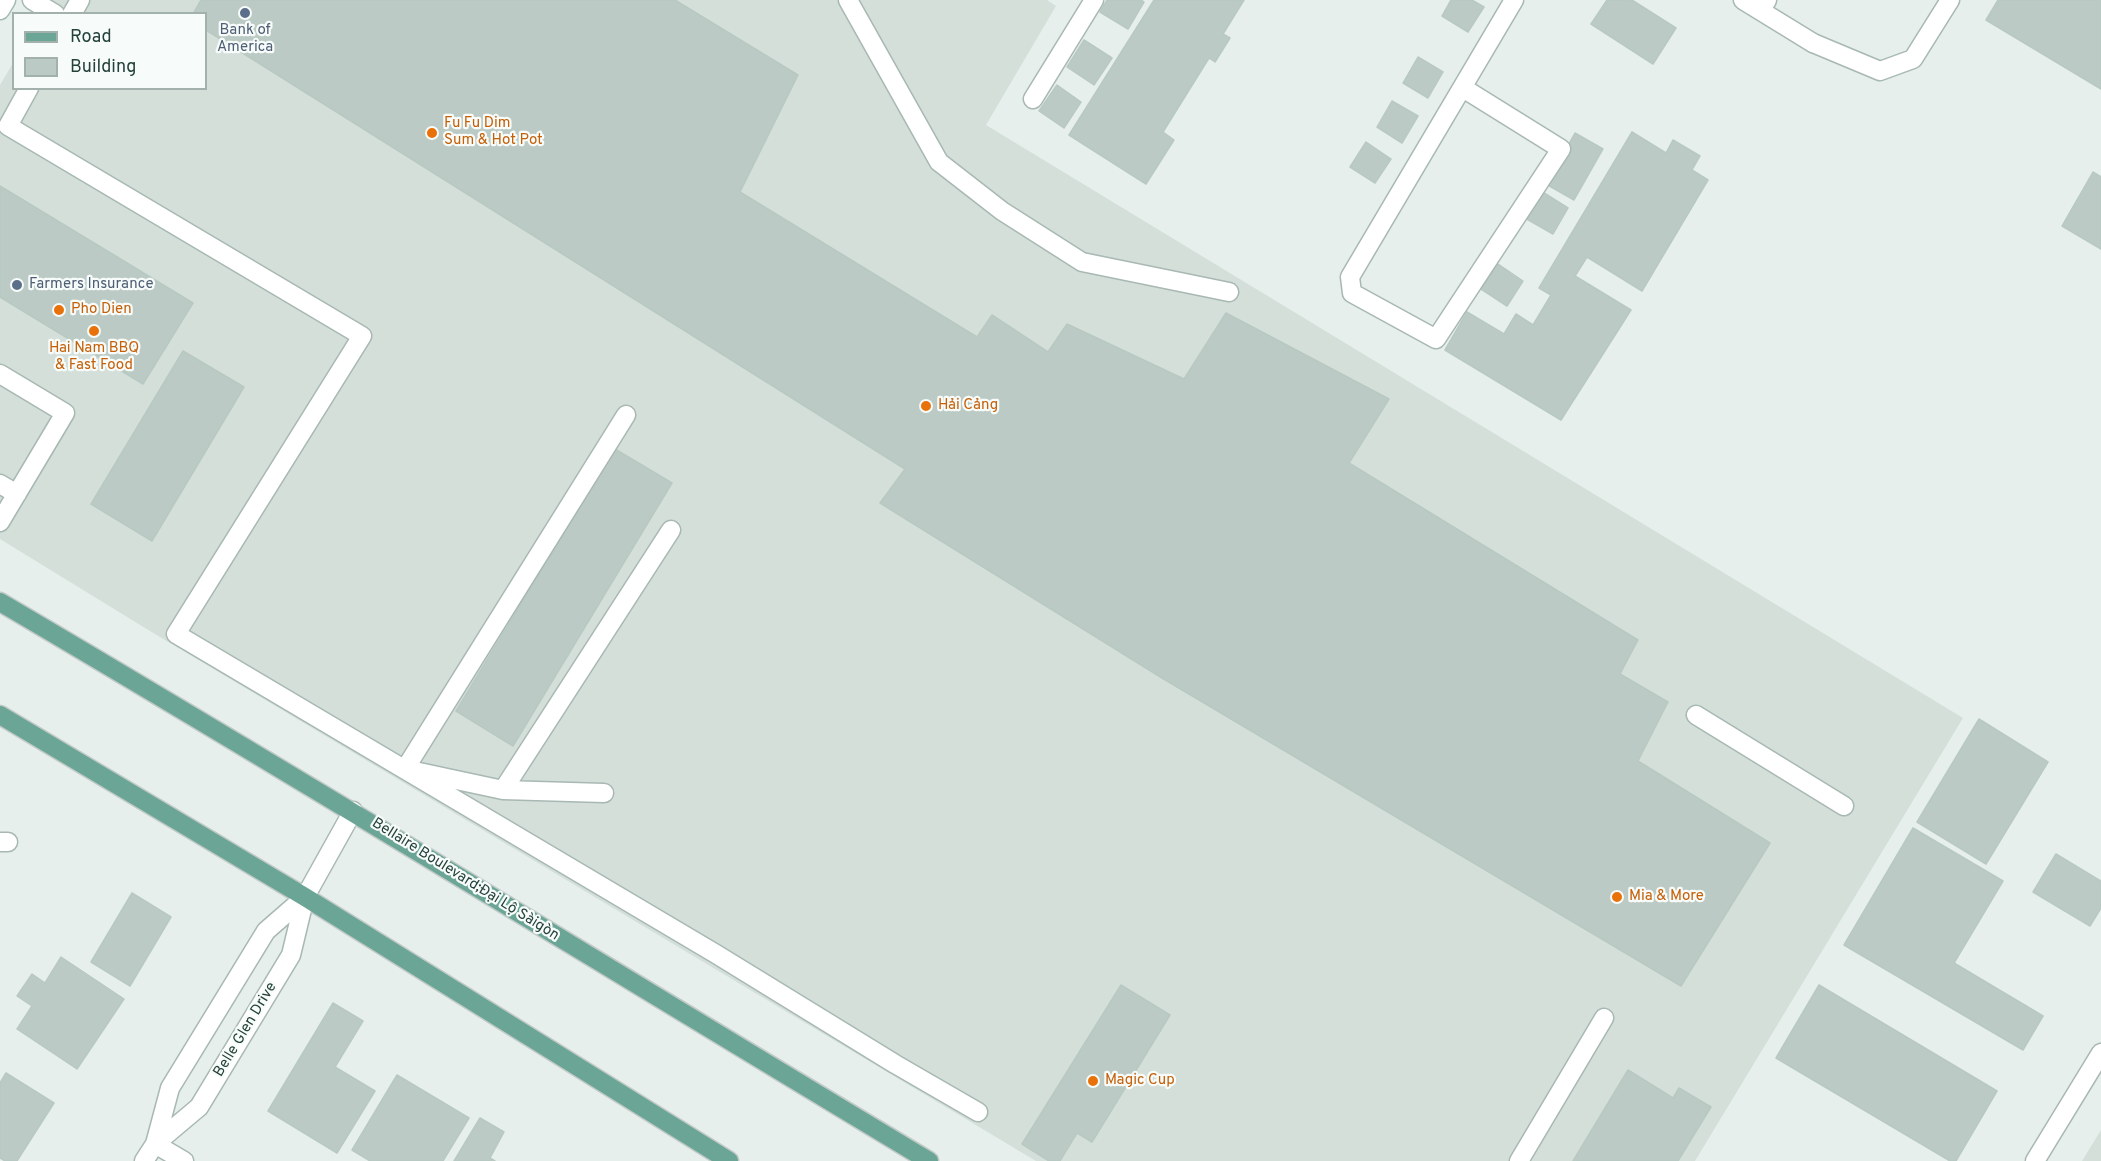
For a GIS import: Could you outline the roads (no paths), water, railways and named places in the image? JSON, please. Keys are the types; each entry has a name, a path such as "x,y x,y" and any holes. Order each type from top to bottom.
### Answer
{"main road":[{"name":"Bellaire Boulevard;Đại Lộ Sàigòn","path":"0,602 353,811 929,1161"},
{"path":"0,715 305,897 729,1161"}],"street":[{"path":"0,10 6,0"},
{"path":"32,0 52,12"},
{"path":"848,0 939,162 1002,211 1082,262 1229,292"},
{"path":"1033,99 1094,0"},
{"path":"1463,88 1560,149 1436,339 1352,292 1350,277 1514,0"},
{"path":"1743,0 1764,5 1813,43 1880,71 1913,59 1950,0"},
{"path":"28,90 8,126 362,336 176,634 978,1112"},
{"path":"0,374 64,413 0,522"},
{"path":"405,769 626,415"},
{"path":"0,484 17,494"},
{"path":"503,790 670,530"},
{"path":"1696,715 1844,806"},
{"path":"405,769 503,790 604,793"},
{"name":"Belle Glen Drive","path":"144,1161 155,1144 199,1107 267,996 291,955 305,897 353,811"},
{"name":"Belle Glen Drive","path":"155,1144 170,1088 266,931 305,897"},
{"path":"1519,1161 1604,1018"},
{"path":"2035,1161 2100,1055"},
{"path":"155,1144 184,1161"}],"place":[{"name":"Bank of America","path":"245,13"},
{"name":"Fu Fu Dim Sum & Hot Pot","path":"432,133"},
{"name":"Farmers Insurance","path":"17,285"},
{"name":"Pho Dien","path":"59,310"},
{"name":"Hai Nam BBQ & Fast Food","path":"94,331"},
{"name":"Hải Cảng","path":"926,406"},
{"name":"Mia & More","path":"1617,897"},
{"name":"Magic Cup","path":"1093,1081"}]}
